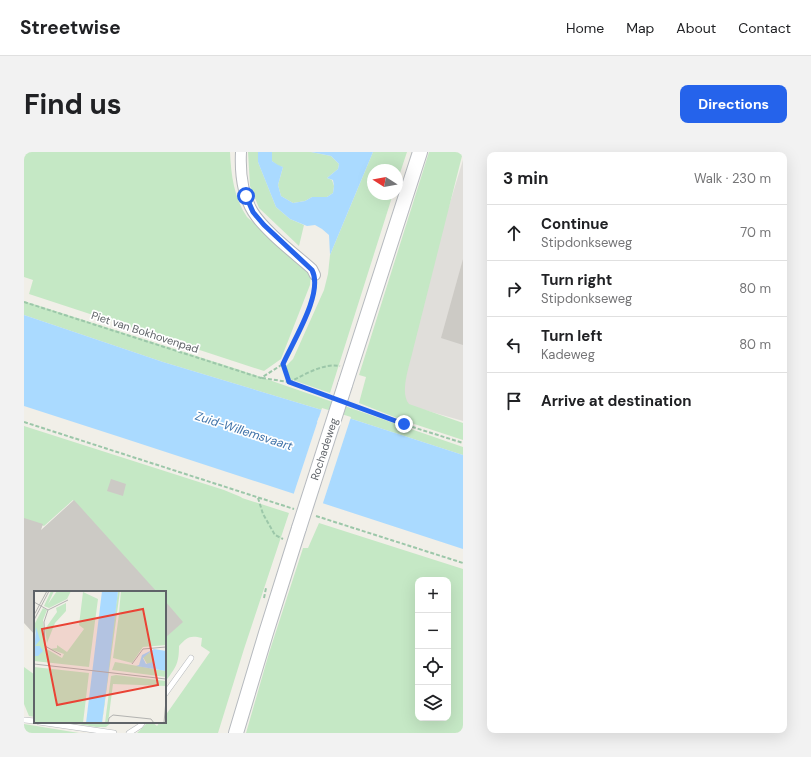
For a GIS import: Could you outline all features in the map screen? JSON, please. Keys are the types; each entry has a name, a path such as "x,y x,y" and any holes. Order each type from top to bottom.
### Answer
{"main road":[{"name":"Rochadeweg","path":"238,730 266,633 299,528 420,152"}],"street":[{"path":"241,152 240,170 246,196 253,212 264,225 312,270 315,275"}],"lane":[{"path":"166,693 191,658"},
{"path":"24,720 34,721"},
{"path":"46,723 114,733"},
{"path":"129,733 142,723"}],"path":[{"path":"261,378 283,364 314,295 315,275"},
{"name":"Piet van Bokhovenpad","path":"24,302 261,378 289,382 333,398"},
{"path":"283,364 289,382 318,368 332,365 342,367"},
{"path":"347,403 404,424 463,443"},
{"path":"24,422 299,510"},
{"path":"258,498 263,514 276,536 285,539"},
{"path":"314,515 463,563"}],"shaded area":[{"path":"463,160 463,421 390,400"}],"green space":[{"path":"24,152 230,152 231,169 236,194 247,217 311,273 310,285 281,359 264,371 29,294 33,280 24,277"},
{"path":"248,152 258,152 258,162 276,207 290,219 304,225 299,246 259,208 250,186"},
{"path":"272,152 311,152 331,156 339,164 338,169 327,178 332,180 334,186 333,193 327,197 312,197 305,201 293,203 281,196 278,185 283,167 278,166 272,161"},
{"path":"373,152 407,152 403,164 368,164"},
{"path":"429,152 463,152 408,370 405,393 409,404 463,423 463,440 402,420 359,403 366,377 359,375"},
{"path":"367,166 367,200 391,200 330,393 290,379 286,366 293,359 324,290 328,274 330,255"},
{"path":"24,301 237,369 463,447 463,455 355,420 163,362 24,315"},
{"path":"24,426 224,490 242,498 289,513 218,733 137,733 147,723 153,723 157,726 159,723 166,723 166,715 210,652 201,646 202,638 192,637 187,639 179,646 176,665 166,681 166,591 155,591 73,500 44,526 24,519"},
{"path":"319,523 463,569 463,733 246,733 269,653 303,548 308,548"},
{"path":"24,667 34,674 34,717 29,716 24,704"},
{"path":"73,723 111,723 106,727"},
{"path":"24,724 79,733 24,733"}],"water":[{"path":"258,152 272,152 272,161 283,167 278,185 281,196 293,203 305,201 312,197 327,197 333,193 333,180 327,178 338,169 339,164 331,156 311,152 373,152 330,255 329,235 315,225 307,226 290,219 276,207 258,162"},
{"name":"Zuid-Willemsvaart","path":"24,315 163,362 355,420 463,455 463,549 123,438 24,406","holes":["319,417 347,426 345,431 317,422","298,482 326,491 324,497 296,488"]}],"pier":[{"path":"322,408 351,417 322,506 293,496"}],"building":[{"path":"463,259 463,345 441,338"},
{"path":"111,479 126,484 123,496 107,491"},
{"path":"74,500 156,591 34,591 34,634 24,623 24,518 43,524 41,530"},
{"path":"166,602 183,622 166,637"}],"route":[{"path":"246,196 253,212 264,225 312,270 315,275 314,295 283,364 289,382 404,424"}]}
